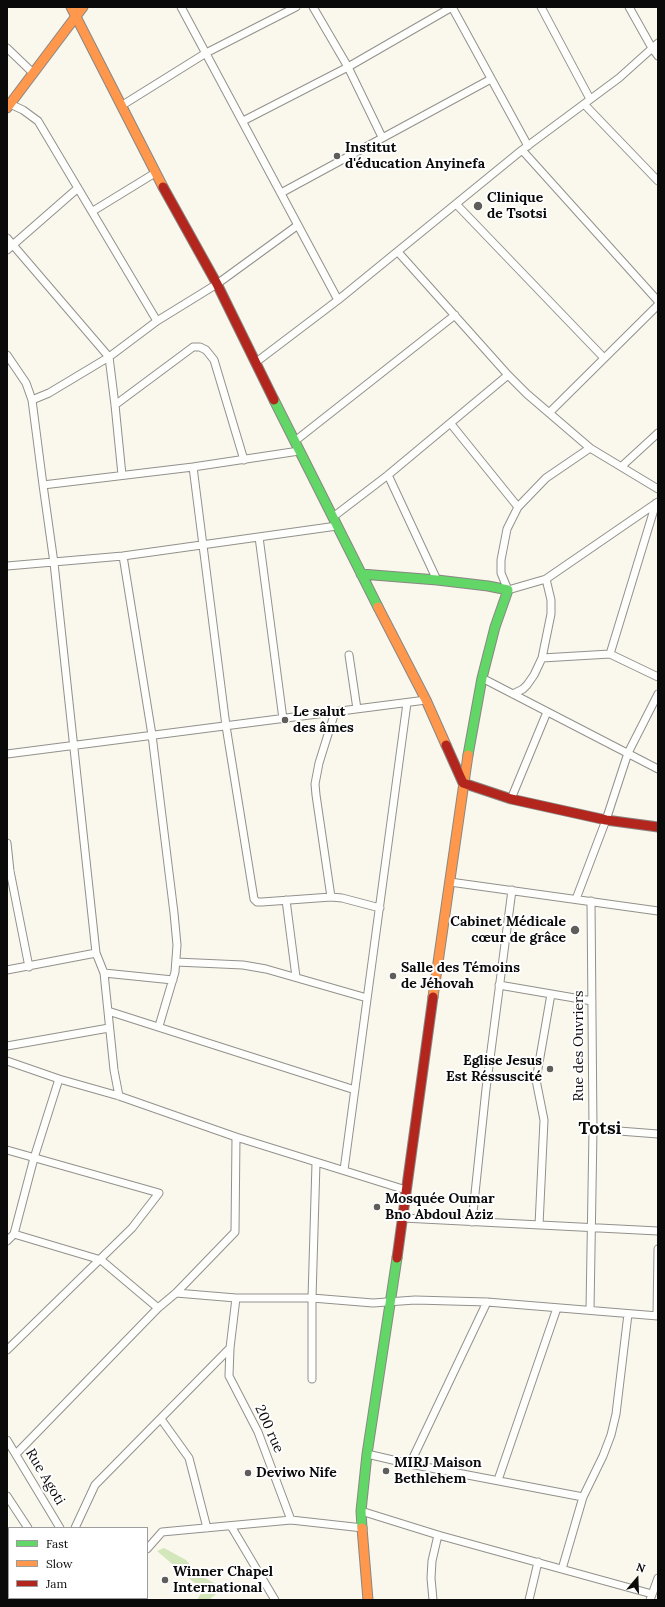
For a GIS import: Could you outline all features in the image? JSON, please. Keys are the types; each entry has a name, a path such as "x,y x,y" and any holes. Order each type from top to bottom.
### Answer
{"street":[{"path":"71,7 155,173 217,284 361,574 426,700 463,783 511,799 606,820 658,827"},
{"path":"83,7 8,106 23,110 38,121 93,211 157,321"},
{"path":"182,7 338,300"},
{"path":"121,106 206,53 296,7"},
{"path":"313,7 348,67 382,137"},
{"path":"243,121 348,67 452,7 491,79 525,148 658,301"},
{"path":"540,7 587,101 658,182"},
{"path":"629,7 658,56"},
{"path":"255,363 338,300 457,205 525,148 619,78 658,43"},
{"path":"7,48 33,73"},
{"path":"281,193 491,79"},
{"path":"93,211 155,173"},
{"path":"10,248 78,188"},
{"path":"457,205 604,358"},
{"path":"32,400 49,393 109,357 157,321 217,284 298,225"},
{"path":"7,238 10,248 109,357 122,475"},
{"path":"398,252 508,375 549,413 590,448 658,489"},
{"path":"549,413 658,305"},
{"path":"295,441 455,315"},
{"path":"115,405 193,347 200,347 211,354 214,360 244,460"},
{"path":"7,355 26,384 32,400 54,563 96,953 104,973 109,1028 119,1096"},
{"path":"333,517 451,424 508,375"},
{"path":"451,424 518,507"},
{"path":"622,466 658,432"},
{"path":"368,1600 361,1511 367,1454 403,1218 463,783 482,678 495,627 508,590 501,573 501,560 507,529 518,507 546,478 590,448"},
{"path":"43,486 244,460 300,450"},
{"path":"193,467 226,726 254,900 262,902 332,897 342,898 380,908"},
{"path":"388,475 437,580"},
{"path":"361,574 437,580 508,590 546,579 657,503"},
{"path":"610,654 657,503"},
{"path":"7,566 123,556 337,526"},
{"path":"259,538 283,719"},
{"path":"123,556 152,735 177,945 173,980 159,1026"},
{"path":"513,694 527,685 534,675 542,658 551,600 546,579"},
{"path":"542,658 610,654 658,677"},
{"path":"349,655 357,709"},
{"path":"482,678 658,769"},
{"path":"576,899 606,820 628,753 658,694"},
{"path":"7,754 426,700"},
{"path":"344,1170 407,702"},
{"path":"332,897 315,784 319,763 335,712"},
{"path":"511,799 547,712"},
{"path":"7,843 9,872 29,967"},
{"path":"450,882 658,911"},
{"path":"472,1222 499,985 512,890"},
{"path":"286,900 296,977"},
{"name":"Rue des Ouvriers","path":"590,1310 593,1129 592,901"},
{"path":"7,970 96,953"},
{"path":"176,962 243,965 266,969 367,998"},
{"path":"104,973 173,980"},
{"path":"499,985 592,1001"},
{"path":"539,1225 544,1120 536,1080 551,994"},
{"path":"108,1011 159,1026 355,1090"},
{"path":"7,1046 109,1028"},
{"path":"7,1061 59,1079 119,1096 316,1163 344,1170 406,1190"},
{"path":"7,1241 14,1234 34,1158 59,1079"},
{"path":"593,1129 658,1134"},
{"path":"16,1454 158,1308 176,1293 235,1232 236,1137"},
{"path":"7,1150 159,1193 132,1228 101,1260 7,1350"},
{"path":"312,1379 312,1298 316,1163"},
{"path":"403,1218 658,1231"},
{"path":"14,1234 101,1260 158,1308"},
{"path":"176,1293 236,1298 312,1298 373,1303 415,1300 487,1302 657,1316 658,1249"},
{"name":"200 rue","path":"236,1298 230,1348 229,1376 258,1432 291,1520"},
{"path":"410,1464 487,1302"},
{"path":"498,1480 556,1308"},
{"path":"562,1569 583,1496 603,1456 611,1435 616,1414 628,1314"},
{"path":"75,1527 95,1485 230,1348"},
{"path":"161,1419 189,1458 207,1528"},
{"name":"Rue Agoti","path":"7,1440 59,1527"},
{"path":"367,1454 410,1464 583,1496"},
{"path":"7,1496 27,1527"},
{"path":"361,1511 438,1535 562,1569 651,1597 658,1578"},
{"path":"148,1548 162,1532 291,1520 363,1528"},
{"path":"231,1526 275,1600"},
{"path":"433,1600 431,1578 432,1561 438,1535"},
{"path":"529,1600 538,1562"}],"green space":[{"path":"164,1548 186,1560 199,1575 218,1585 218,1593 211,1598 211,1600 197,1600 203,1590 157,1551"}],"traffic: fast":[{"path":"274,400 378,607"},
{"path":"361,574 437,580 508,590 495,627 482,678 468,755"},
{"path":"362,1528 361,1511 367,1454 397,1258"}],"traffic: slow":[{"path":"71,7 163,187"},
{"path":"7,108 83,7"},
{"path":"378,607 426,700 446,745"},
{"path":"433,997 468,755"},
{"path":"362,1528 368,1600"}],"traffic: jam":[{"path":"163,187 217,284 274,400"},
{"path":"446,745 463,783 511,799 606,820 658,827"},
{"path":"397,1258 433,997"}],"place":[{"name":"Institut d'éducation Anyinefa","path":"337,156"},
{"name":"Clinique de Tsotsi","path":"478,206"},
{"name":"Le salut des âmes","path":"285,720"},
{"name":"Cabinet Médicale cœur de grâce","path":"575,930"},
{"name":"Salle des Témoins de Jéhovah","path":"393,976"},
{"name":"Eglise Jesus Est Réssuscité","path":"550,1069"},
{"name":"Mosquée Oumar Bno Abdoul Aziz","path":"377,1207"},
{"name":"MIRJ Maison Bethlehem","path":"386,1471"},
{"name":"Deviwo Nife","path":"248,1473"},
{"name":"Winner Chapel International","path":"165,1580"}],"district":[{"name":"Totsi","path":"600,1129"}]}
